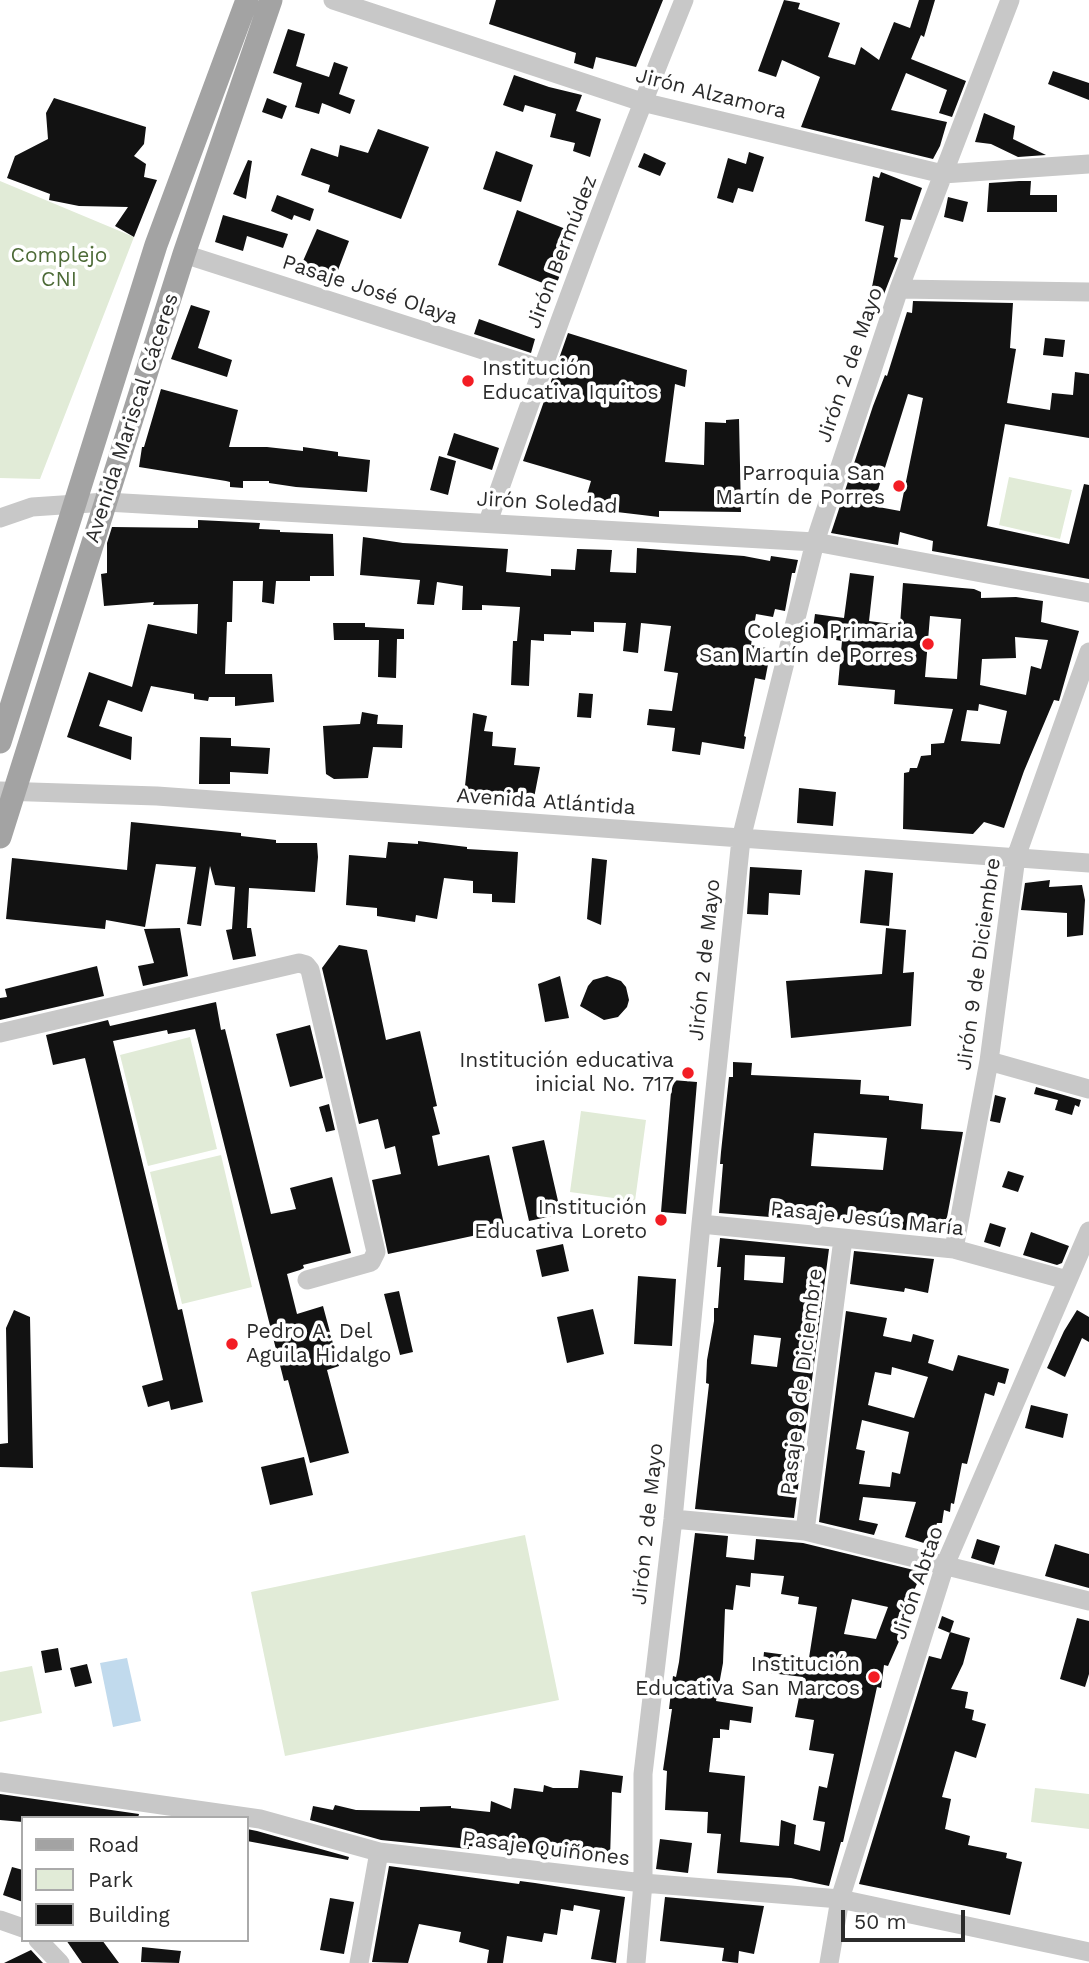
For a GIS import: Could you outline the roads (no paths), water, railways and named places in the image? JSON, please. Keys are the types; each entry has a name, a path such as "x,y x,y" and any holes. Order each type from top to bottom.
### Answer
{"main road":[{"name":"Avenida Mariscal Cáceres","path":"0,742 156,245 247,0"},
{"name":"Avenida Mariscal Cáceres","path":"0,834 7,791 106,502 184,254 271,0"}],"street":[{"name":"Jirón Alzamora","path":"333,0 642,102 943,174 1089,164"},
{"name":"Jirón Bermúdez","path":"488,522 642,102 684,0"},
{"name":"Jirón 2 de Mayo","path":"636,1963 643,1883 643,1774 673,1519 741,839 815,542 899,289 1010,0"},
{"name":"Pasaje José Olaya","path":"184,254 542,369"},
{"path":"899,289 1089,292"},
{"name":"Jirón Soledad","path":"0,518 32,507 106,502 815,542 1089,593"},
{"name":"Jirón 9 de Diciembre","path":"954,1249 989,1061 1016,857 1089,652"},
{"name":"Avenida Atlántida","path":"7,791 156,796 1089,863"},
{"path":"0,1033 299,963 306,965 314,983 376,1252 371,1262 307,1280"},
{"path":"989,1061 1089,1089"},
{"name":"Pasaje Jesús María","path":"701,1224 954,1249 1067,1280"},
{"name":"Jirón Abtao","path":"829,1963 840,1899 945,1565 1089,1231"},
{"name":"Pasaje 9 de Diciembre","path":"806,1531 843,1239"},
{"path":"673,1519 806,1531 1089,1601"},
{"name":"Pasaje Quiñones","path":"0,1782 239,1816"},
{"name":"Pasaje Quiñones","path":"248,1817 379,1852 643,1883 840,1899 1089,1952"},
{"path":"359,1963 379,1852"},
{"path":"0,1920 21,1927"},
{"path":"40,1942 60,1963"}],"water":[{"path":"127,1658 141,1721 113,1727 100,1663"}],"place":[{"name":"Institución Educativa Iquitos","path":"468,381"},
{"name":"Parroquia San Martín de Porres","path":"899,486"},
{"name":"Colegio Primaria San Martín de Porres","path":"928,644"},
{"name":"Institución educativa inicial No. 717","path":"688,1073"},
{"name":"Institución Educativa Loreto","path":"661,1220"},
{"name":"Pedro A. Del Aguila Hidalgo","path":"232,1344"},
{"name":"Institución Educativa San Marcos","path":"874,1677"}],"park label":[{"name":"Complejo CNI","path":"59,268"}]}
